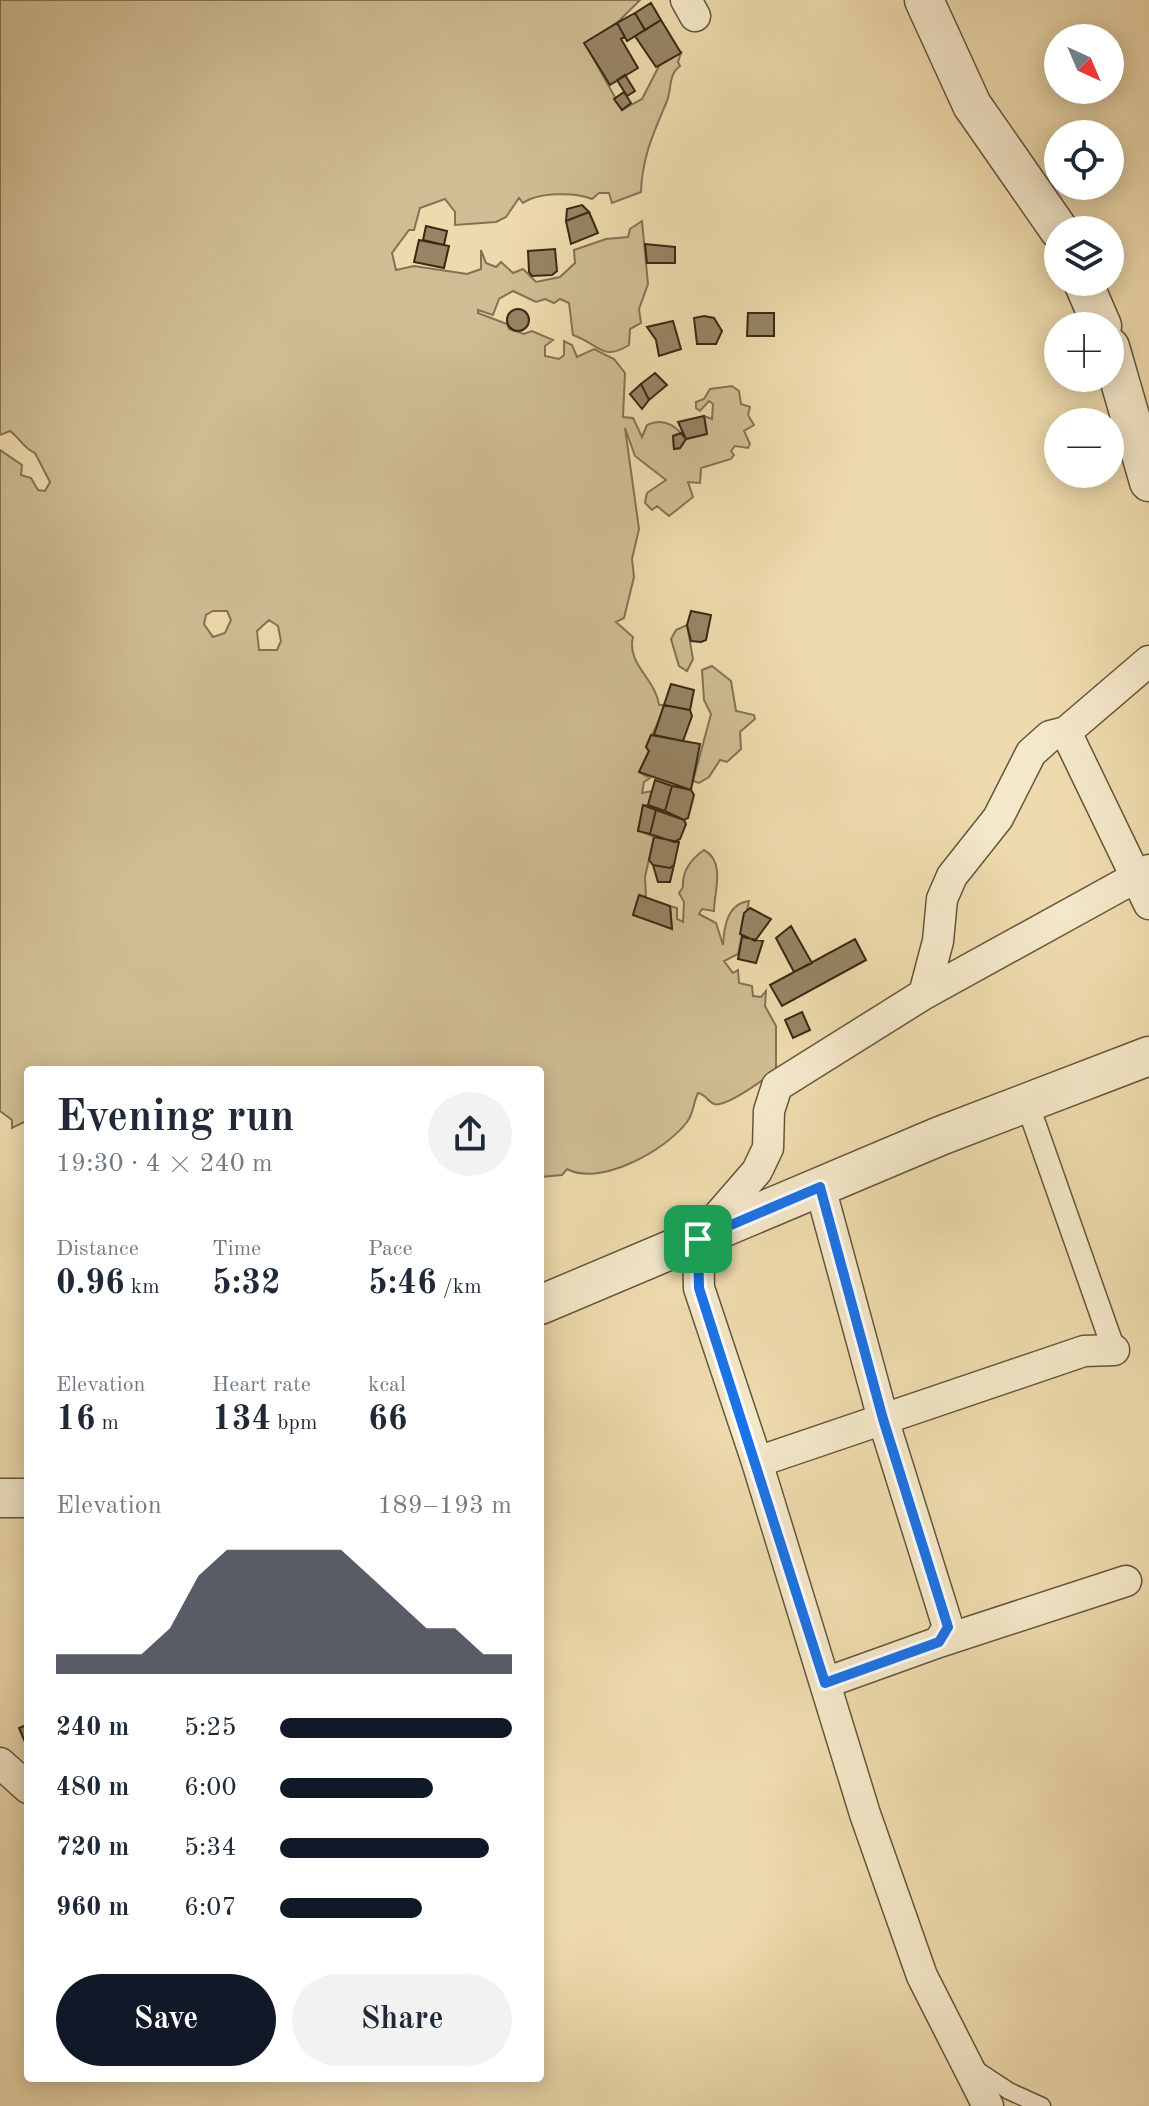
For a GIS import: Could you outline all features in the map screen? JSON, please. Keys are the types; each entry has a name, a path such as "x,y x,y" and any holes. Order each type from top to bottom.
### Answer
{"street":[{"path":"924,0 972,105 1049,216"},
{"path":"1123,392 1149,482"},
{"path":"924,994 938,941 942,899 952,876 998,818 1031,753 1050,736 1066,732 1149,661"},
{"path":"988,2106 922,1976 865,1814 757,1462 699,1288 698,1239 757,1171 768,1148 769,1111 777,1086 924,994 1144,884 1066,732"},
{"path":"544,1303 820,1187 1149,1056"},
{"path":"757,1462 1084,1351 1114,1350 1027,1103"},
{"path":"820,1187 883,1419 951,1634"},
{"path":"0,1498 24,1498"},
{"path":"825,1683 951,1634 1126,1581"},
{"path":"0,1763 24,1784"}],"lane":[{"path":"966,2063 1009,2091 1042,2106"}],"shaded area":[{"path":"0,0 640,0 617,23 585,43 622,110 642,99 659,66 681,53 680,66 672,78 667,101 646,156 641,192 612,203 609,193 599,193 592,199 567,194 547,195 523,203 519,198 506,217 496,222 455,225 455,212 445,199 420,208 414,230 409,230 392,253 396,270 414,266 467,274 481,269 481,250 486,263 496,267 501,262 513,273 523,269 536,282 560,277 575,263 574,250 606,239 628,237 630,229 642,221 648,284 639,309 641,323 630,329 629,345 606,352 573,335 569,303 560,299 554,303 545,299 536,302 513,291 499,299 493,315 478,310 478,313 507,324 509,329 524,334 532,331 553,340 545,346 545,356 559,359 564,355 564,341 572,345 577,357 594,349 614,359 625,373 623,417 633,418 642,437 647,425 652,423 673,426 681,433 673,436 674,449 680,448 686,439 707,434 704,416 712,419 713,404 709,401 700,411 696,408 696,402 704,399 710,389 732,386 739,391 741,404 750,407 748,415 754,425 744,431 750,444 748,448 735,446 731,459 701,468 700,483 688,482 693,497 669,516 657,506 652,510 645,503 647,493 666,480 635,456 625,428 639,529 632,559 634,577 624,618 616,622 633,637 632,647 637,664 653,687 659,705 664,705 639,772 650,778 644,782 642,793 652,791 648,805 643,805 638,830 654,837 645,877 646,897 639,895 633,915 672,928 670,906 677,908 677,919 683,922 684,902 679,893 686,871 691,861 704,850 711,855 717,870 714,911 702,909 699,914 716,923 723,945 731,911 749,901 738,954 724,961 733,973 738,970 739,983 752,986 753,996 761,997 766,991 765,1006 776,1026 776,1069 746,1091 719,1104 698,1093 687,1122 664,1144 632,1163 597,1173 567,1169 562,1175 544,1177 544,1066 24,1066 24,1122 12,1128 12,1120 0,1111 0,450 22,465 21,475 31,478 38,490 45,491 50,482 35,453 10,431 0,435","holes":["213,611 227,611 231,620 225,633 213,637 204,624 206,615","269,620 278,626 281,641 277,650 259,650 257,631"]},
{"path":"687,625 693,659 687,671 679,666 671,639 676,630"},
{"path":"712,666 731,681 736,711 754,715 755,719 740,732 741,749 727,762 720,760 709,777 699,783 693,781 711,714 704,700 702,670"}],"building":[{"path":"651,3 661,20 645,30 635,13"},
{"path":"635,13 645,30 627,41 617,23"},
{"path":"661,20 681,53 656,67 635,36"},
{"path":"617,23 625,37 621,39 638,68 610,85 584,43"},
{"path":"625,75 635,91 627,96 617,80"},
{"path":"624,92 631,103 622,110 614,99"},
{"path":"582,205 589,212 566,221 567,209"},
{"path":"589,212 598,233 571,244 566,221"},
{"path":"426,226 447,231 444,245 423,240"},
{"path":"419,240 449,246 444,268 414,262"},
{"path":"645,244 675,247 675,263 647,263"},
{"path":"555,249 557,271 552,275 532,276 528,251"},
{"path":"514,309 522,309 529,320 522,331 514,331 507,324 507,316"},
{"path":"748,313 774,313 774,336 747,336"},
{"path":"694,318 714,318 722,331 716,344 697,344"},
{"path":"673,321 681,349 659,356 656,340 647,327"},
{"path":"655,373 667,385 649,400 641,384"},
{"path":"641,384 649,400 642,409 630,394"},
{"path":"704,416 707,434 686,439 678,422"},
{"path":"681,433 686,439 680,448 674,449 673,436"},
{"path":"691,611 711,615 706,640 691,641 687,625"},
{"path":"671,684 694,690 690,710 664,705"},
{"path":"664,705 690,710 692,716 683,741 654,735"},
{"path":"651,735 700,744 691,790 639,772 649,751 646,747"},
{"path":"655,780 672,786 665,811 648,805"},
{"path":"672,786 691,790 694,795 688,818 684,820 665,811"},
{"path":"643,805 656,810 650,834 638,831"},
{"path":"656,810 684,820 686,824 680,839 674,842 650,834"},
{"path":"654,837 679,842 674,865 670,868 653,865 649,860"},
{"path":"653,865 670,868 674,865 670,882 658,882"},
{"path":"639,895 670,906 672,929 633,915"},
{"path":"750,908 771,919 755,941 740,934 744,913"},
{"path":"791,926 812,963 794,972 776,938"},
{"path":"742,937 763,941 756,963 738,959"},
{"path":"855,939 866,960 782,1006 770,985"},
{"path":"802,1012 810,1030 793,1038 785,1020"}],"route":[{"path":"820,1187 883,1419 948,1627 945,1638 939,1642 825,1683 699,1288 698,1239 820,1187"}]}
